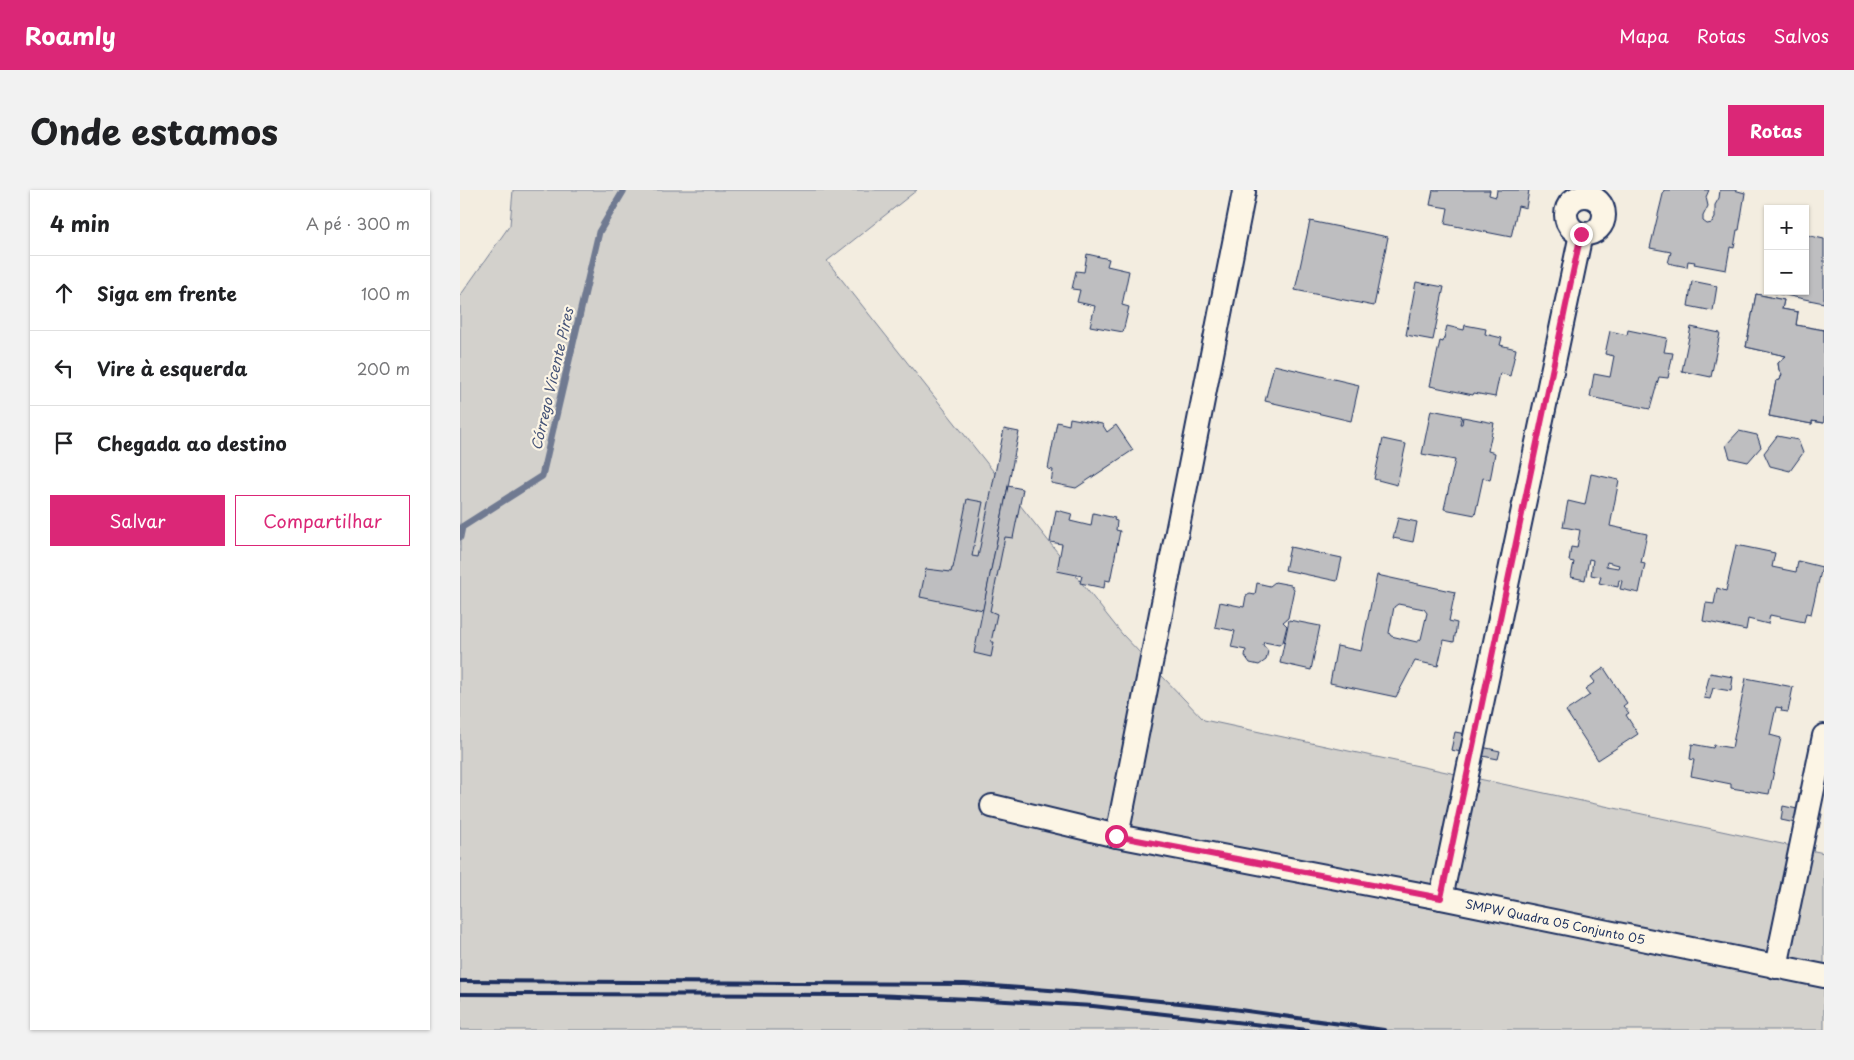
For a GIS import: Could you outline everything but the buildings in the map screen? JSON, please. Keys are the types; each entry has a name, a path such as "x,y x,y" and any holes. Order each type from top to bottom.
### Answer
{"street":[{"path":"1116,836 1244,192"},
{"path":"1441,898 1581,234 1569,226 1566,212 1574,200 1589,193"},
{"path":"1776,967 1824,736"},
{"name":"SMPW Quadra 05 Conjunto 05","path":"992,806 1116,836 1441,898 1824,976"}],"shaded area":[{"path":"513,190 917,190 827,261 1122,634 1204,720 1824,853 1824,1030 460,1030 460,296 510,225"}],"waterway":[{"name":"Córrego Vicente Pires","path":"460,537 462,527 542,476 599,232 624,190"}],"railway":[{"path":"460,981 965,984 1063,991 1218,1007 1384,1030"},
{"path":"460,994 873,995 970,999 1093,1006 1308,1030"}],"route":[{"path":"1116,836 1441,898 1581,234"}]}
